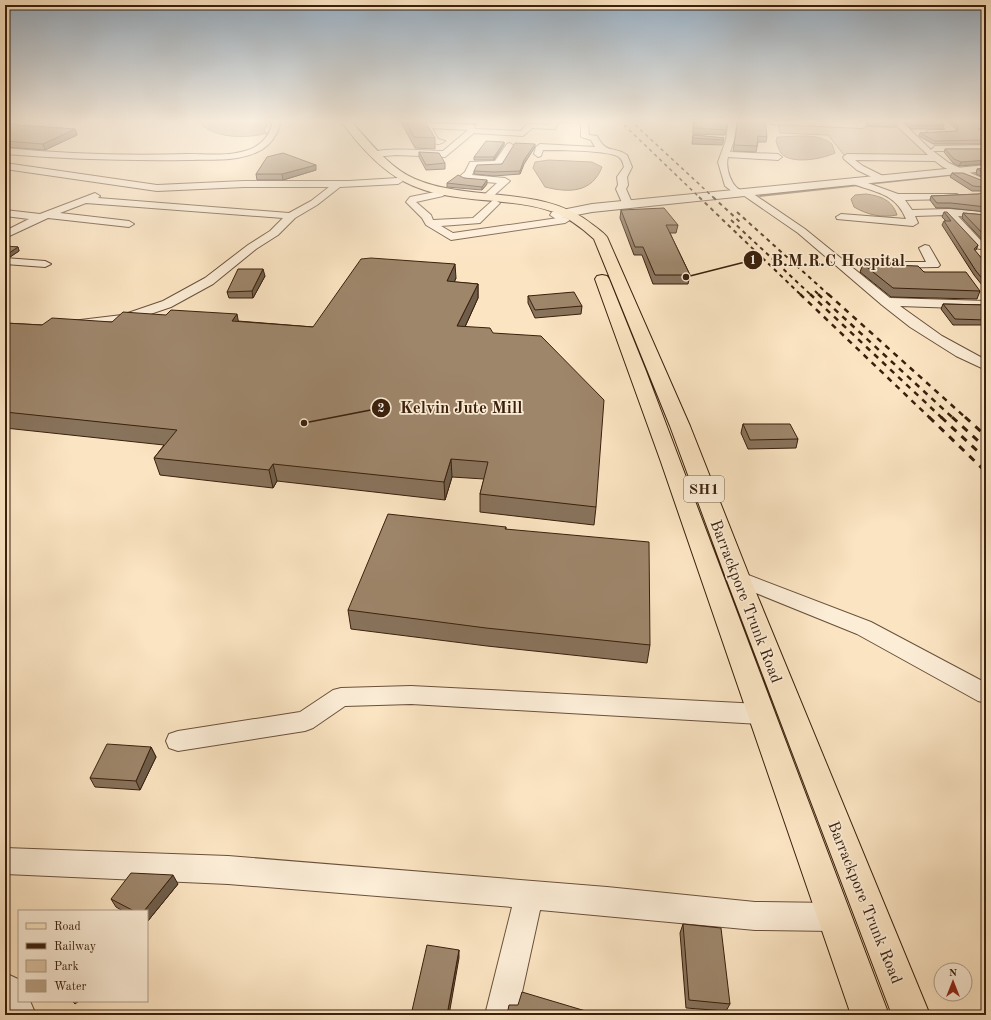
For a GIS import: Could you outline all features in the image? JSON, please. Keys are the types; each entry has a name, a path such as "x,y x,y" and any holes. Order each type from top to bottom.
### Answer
{"main road":[{"name":"Barrackpore Trunk Road","path":"375,168 398,181 440,194 534,204 593,228 600,237 677,419 738,578 911,1015"},
{"name":"Barrackpore Trunk Road","path":"388,168 413,181 440,189 491,200"},
{"name":"Barrackpore Trunk Road","path":"563,216 586,240 590,249 704,551 760,714 870,1015"}],"street":[{"path":"16,168 157,188 244,184 338,184 398,181"},
{"path":"430,223 476,221 505,181 464,177 469,173 472,168"},
{"path":"628,168 622,177 623,185 620,189 628,205"},
{"path":"723,168 728,184 785,218 901,315 957,352 986,366"},
{"path":"860,168 880,178"},
{"path":"952,168 986,183"},
{"path":"440,194 413,200 411,202 427,217 430,223 453,237 628,205 986,168"},
{"path":"968,175 962,177 972,188"},
{"path":"854,181 866,187 898,197 962,195"},
{"path":"5,235 44,216 124,184"},
{"path":"68,326 124,319 167,304 209,281 252,247 274,233 291,216 314,203 338,184"},
{"path":"841,217 913,223 910,213 898,197"},
{"path":"85,200 291,216"},
{"path":"910,213 949,212 986,215"},
{"path":"949,212 981,252"},
{"path":"5,213 129,224"},
{"path":"842,265 934,265 925,248"},
{"path":"5,260 45,264"},
{"path":"886,302 985,300"},
{"path":"738,578 864,628 986,694"},
{"path":"178,741 305,721 341,697 411,695 760,714"},
{"path":"5,861 228,870 529,895 755,916 833,917"},
{"path":"501,1015 529,895"},
{"path":"5,992 17,1015"}],"water":[{"path":"533,168 602,168 598,176 592,182 579,189 571,190 545,187"},
{"path":"866,194 876,196 889,202 897,215 875,215 854,207 851,199 855,195"}],"building":[{"path":"260,168 306,168 282,174 256,174"},
{"path":"476,168 521,168 520,171 474,171"},
{"path":"986,168 986,173 977,169"},
{"path":"952,173 963,173 986,182 986,207 937,203 931,196 979,194 984,191 983,187 973,186"},
{"path":"458,175 464,178 487,180 482,187 447,183"},
{"path":"664,208 678,225 666,225 690,275 655,275 643,247 635,247 621,210"},
{"path":"944,212 947,212 978,245 974,249 983,260 986,261 986,283 976,271 944,221 951,221"},
{"path":"963,213 986,215 986,237"},
{"path":"5,246 18,247 9,253 5,253"},
{"path":"371,258 455,264 447,281 478,284 457,326 490,328 493,333 541,336 604,400 596,507 480,494 488,462 451,459 444,482 273,464 269,470 154,458 177,430 5,412 5,323 42,325 52,318 112,322 123,312 166,315 171,310 237,314 232,321 313,327 361,259"},
{"path":"863,264 918,266 924,272 966,272 980,291 893,288"},
{"path":"238,269 263,269 252,291 227,292"},
{"path":"574,292 582,306 535,310 528,296"},
{"path":"943,304 986,305 986,320 955,319"},
{"path":"743,424 790,424 798,439 750,440"},
{"path":"388,514 506,527 505,529 649,542 650,645 486,628 348,610"},
{"path":"107,744 151,747 136,781 90,778"},
{"path":"131,873 173,875 145,910 132,910 111,899"},
{"path":"683,924 721,928 730,1004 689,1000"},
{"path":"427,945 459,950 447,1015 411,1015"},
{"path":"522,992 589,1012 588,1015 507,1015 509,1005 518,1005"}],"waterway":[{"path":"760,196 986,171"}],"railway":[{"path":"668,168 700,198"},
{"path":"681,168 714,198"},
{"path":"699,197 801,295"},
{"path":"713,197 740,222"},
{"path":"737,212 829,295"},
{"path":"731,220 811,295"},
{"path":"815,291 818,294"},
{"path":"800,294 930,418"},
{"path":"810,294 942,418"},
{"path":"818,294 953,418"},
{"path":"828,294 966,418"},
{"path":"929,417 986,472"},
{"path":"941,417 986,459"},
{"path":"952,417 986,448"},
{"path":"965,417 986,436"}],"place":[{"name":"B.M.R.C Hospital","path":"686,277"},
{"name":"Kelvin Jute Mill","path":"304,423"}]}
